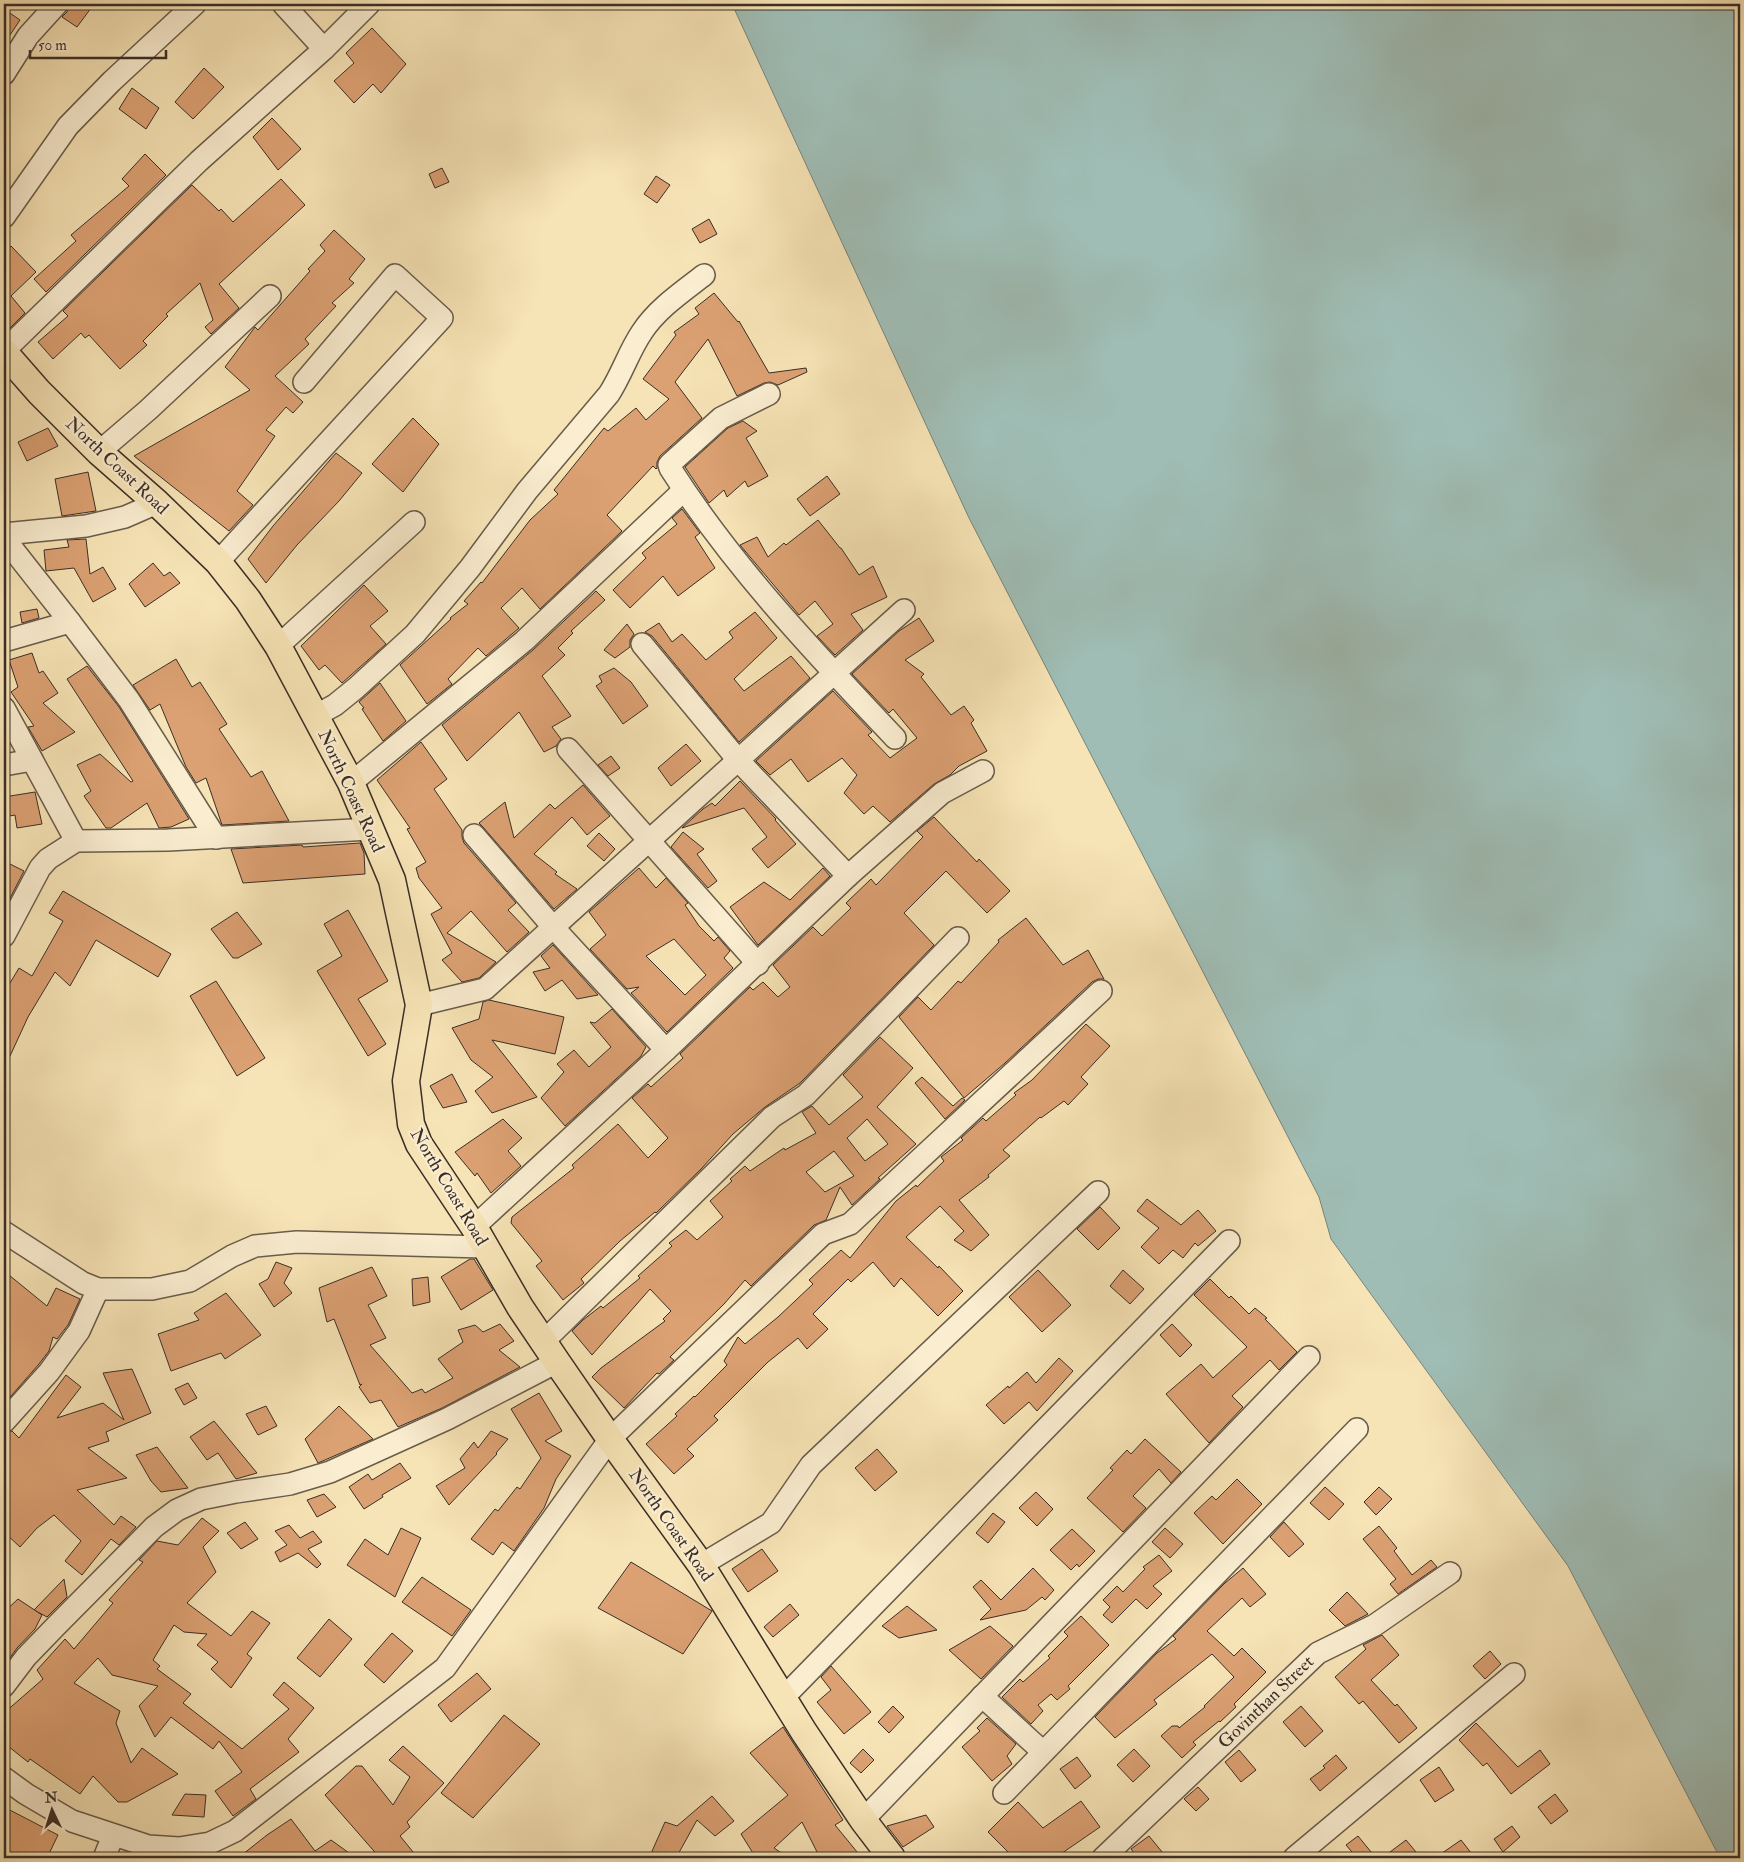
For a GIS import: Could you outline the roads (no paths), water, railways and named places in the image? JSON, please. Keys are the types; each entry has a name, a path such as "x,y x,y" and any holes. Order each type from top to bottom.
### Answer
{"main road":[{"name":"North Coast Road","path":"4,352 39,392 99,452 157,503 218,562 248,600 278,646 351,783 392,880 418,1005 406,1081 411,1124 419,1144 479,1237 520,1307 610,1440 701,1565 783,1698 862,1820 892,1858"}],"street":[{"path":"4,74 28,36 57,4"},
{"path":"4,218 68,126 112,81 195,4"},
{"path":"283,4 324,49"},
{"path":"4,352 199,162 324,49 369,4"},
{"path":"218,562 442,318 395,275 304,382"},
{"path":"315,716 335,705 356,688 415,634 470,568 527,491 609,394 618,382 640,334 654,316 704,275"},
{"path":"99,452 148,410 270,296"},
{"path":"769,394 721,418 672,462 670,468 684,490 746,572 834,673 895,738"},
{"path":"351,783 524,641 684,490"},
{"path":"4,534 86,526 125,517 157,503"},
{"path":"278,646 414,522"},
{"path":"4,538 129,700 216,838"},
{"path":"418,1005 485,989 904,610"},
{"path":"4,640 70,622"},
{"path":"642,644 738,760 848,876"},
{"path":"4,708 76,841"},
{"path":"568,748 758,964"},
{"path":"4,764 32,760"},
{"path":"4,1232 83,1283 98,1289 152,1289 190,1281 232,1256 255,1246 297,1242 479,1237 666,1050 848,876 942,793 982,771"},
{"path":"4,936 40,868 48,859 76,841 216,838 371,829"},
{"path":"474,835 553,927 666,1050"},
{"path":"4,1686 26,1657 56,1626 154,1527 177,1510 201,1499 290,1484 330,1472 447,1419 550,1352 772,1117 806,1095 958,938"},
{"path":"4,1778 26,1794 72,1821 148,1846 179,1848 210,1843 235,1831 445,1668 610,1440 823,1234 850,1224 1101,991"},
{"path":"701,1565 771,1523 811,1465 1098,1192"},
{"path":"783,1698 1228,1241"},
{"path":"4,1422 49,1372 79,1332 98,1289"},
{"path":"862,1820 1310,1356"},
{"path":"1004,1793 1357,1429"},
{"name":"Govinthan Street","path":"1103,1858 1318,1653 1375,1624 1450,1573"},
{"path":"1294,1858 1514,1674"},
{"path":"982,1696 1043,1752"},
{"path":"104,1858 113,1836"}],"water":[{"path":"732,4 1740,4 1740,1858 1720,1858 1568,1566 1331,1239 1319,1197 969,518"}]}
